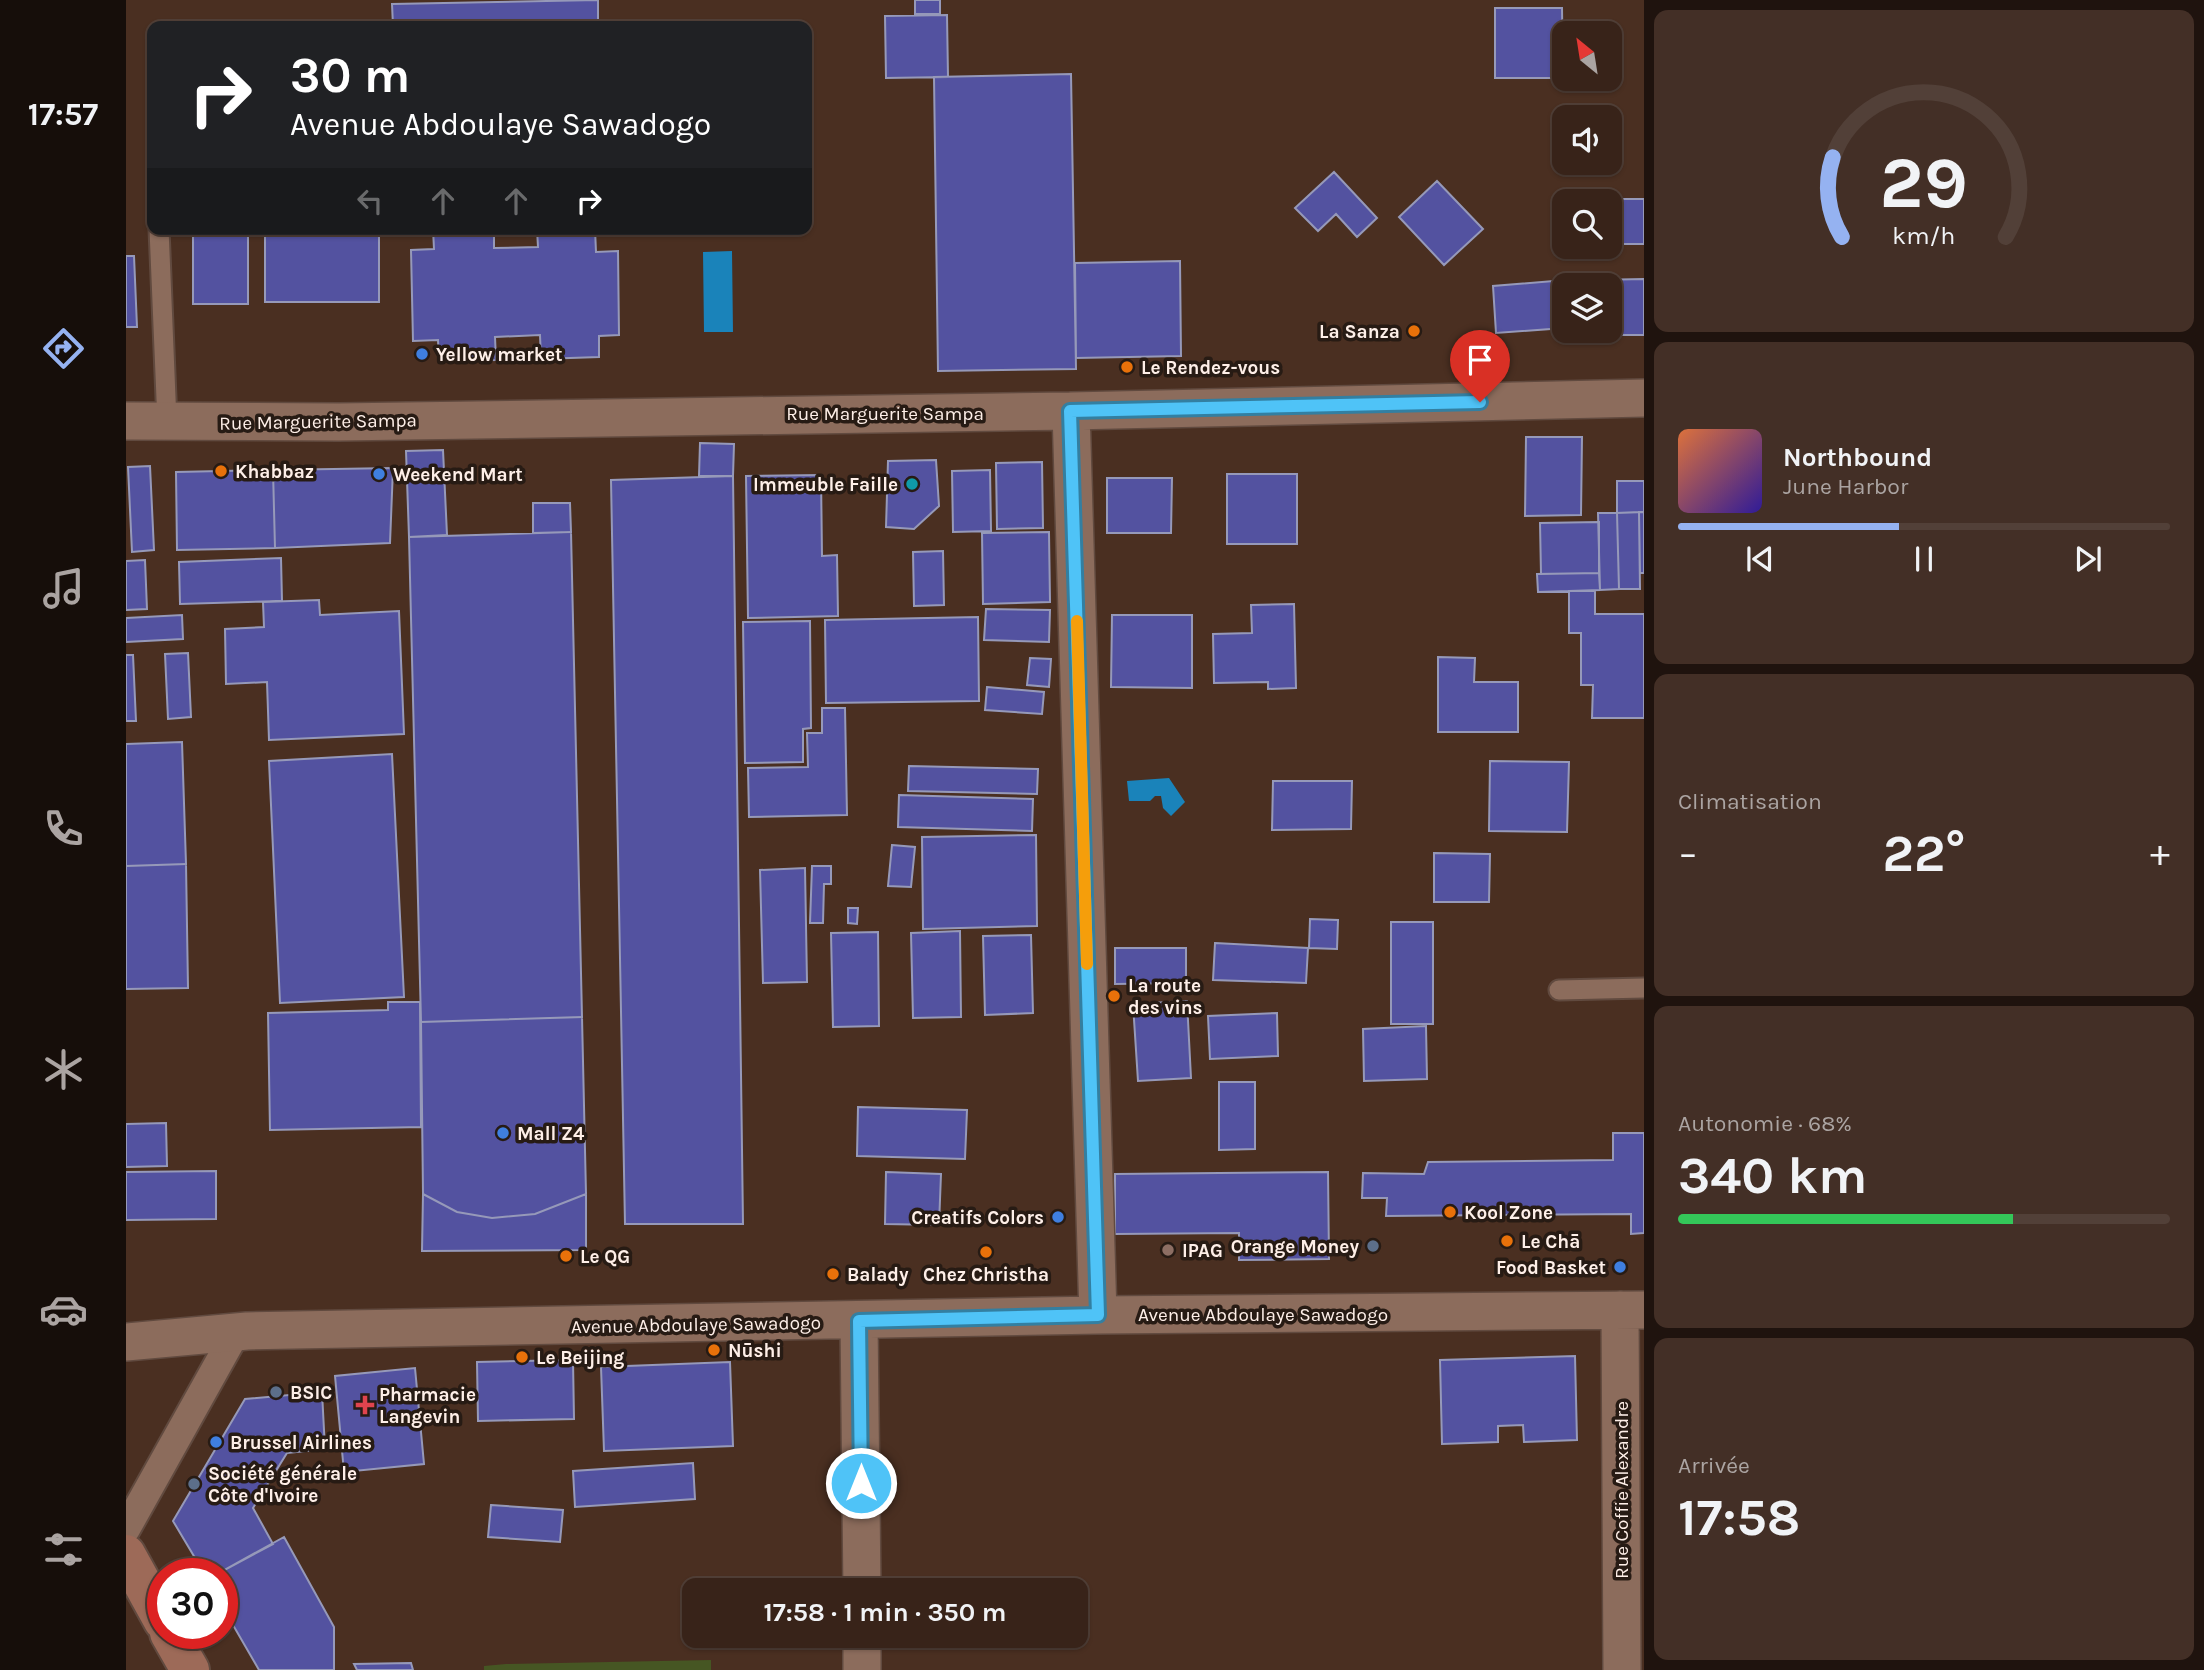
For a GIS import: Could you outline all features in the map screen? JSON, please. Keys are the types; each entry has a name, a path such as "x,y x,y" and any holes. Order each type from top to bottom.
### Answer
{"main road":[{"path":"126,1554 147,1592"},
{"path":"178,1649 190,1670"}],"street":[{"name":"Rue Marguerite Sampa","path":"126,421 339,422 1070,411 1644,398"},
{"path":"1070,411 1098,1315"},
{"name":"Avenue Abdoulaye Sawadogo","path":"126,1342 236,1332 1098,1315 1632,1310"},
{"name":"Rue Coffie Alexandre","path":"1622,1670 1632,1310"},
{"path":"859,1321 862,1578"},
{"path":"126,1529 236,1332"},
{"path":"862,1648 862,1670"}],"lane":[{"path":"159,235 167,422"},
{"path":"1559,990 1644,988"}],"green space":[{"path":"711,1660 711,1670 484,1670 484,1666 506,1664"}],"water":[{"path":"732,251 733,332 704,332 703,252"},
{"path":"1169,778 1185,802 1171,816 1163,808 1161,796 1155,796 1150,801 1129,801 1127,781"}],"building":[{"path":"598,0 598,21 393,21 392,4"},
{"path":"915,0 940,0 940,14 915,14"},
{"path":"1495,8 1562,8 1562,21 1552,21 1552,78 1495,78"},
{"path":"947,15 948,77 886,78 885,16"},
{"path":"1071,74 1076,369 938,371 934,77"},
{"path":"1334,172 1377,218 1357,237 1336,214 1318,231 1295,208"},
{"path":"1437,181 1483,229 1444,265 1399,217"},
{"path":"1622,199 1644,199 1644,244 1622,244"},
{"path":"193,235 248,235 248,304 193,304"},
{"path":"265,235 379,235 379,302 265,302"},
{"path":"433,235 494,235 494,248 538,247 537,235 595,235 596,252 618,251 619,335 599,336 599,357 541,359 540,335 495,337 496,360 439,361 438,340 413,341 411,250 434,249"},
{"path":"126,256 134,256 137,327 126,327"},
{"path":"1180,261 1181,356 1076,358 1075,263"},
{"path":"1622,279 1644,279 1644,335 1622,335"},
{"path":"1552,281 1552,329 1496,333 1493,286"},
{"path":"1526,437 1582,437 1581,515 1525,516"},
{"path":"700,443 734,444 733,476 699,476"},
{"path":"443,450 447,535 409,537 406,451"},
{"name":"Immeuble Faille","path":"936,460 939,506 914,529 886,527 888,461"},
{"path":"1042,462 1043,528 997,529 996,463"},
{"path":"150,466 154,550 132,552 128,467"},
{"path":"393,468 390,543 275,548 273,470"},
{"path":"273,470 275,548 177,550 176,472"},
{"path":"990,470 991,531 953,532 952,471"},
{"path":"1227,474 1297,474 1297,544 1227,544"},
{"path":"821,475 822,556 837,555 838,616 748,618 746,476"},
{"path":"733,476 743,1224 625,1224 611,480"},
{"path":"1107,478 1172,478 1171,533 1107,533"},
{"path":"1617,481 1644,481 1644,512 1617,513"},
{"path":"533,503 570,503 571,532 533,533"},
{"path":"1639,512 1644,512 1644,573 1640,573"},
{"path":"1639,512 1640,589 1619,589 1617,513"},
{"path":"1598,513 1617,513 1619,589 1600,590"},
{"path":"1599,522 1599,573 1541,574 1540,523"},
{"path":"571,532 582,1017 421,1022 409,537"},
{"path":"1049,532 1050,602 983,604 982,533"},
{"path":"943,551 944,605 914,606 913,552"},
{"path":"281,558 282,601 180,604 179,562"},
{"path":"145,560 147,609 126,610 126,561"},
{"path":"1599,573 1600,590 1538,592 1537,574"},
{"path":"1569,591 1595,591 1595,614 1644,614 1644,718 1592,718 1593,685 1581,685 1581,633 1569,633"},
{"path":"319,600 320,615 399,611 404,734 269,740 267,682 226,684 225,629 264,627 263,602"},
{"path":"1294,604 1296,688 1268,689 1268,682 1214,683 1213,634 1252,633 1251,605"},
{"path":"986,609 1050,610 1049,642 984,640"},
{"path":"182,615 183,639 126,642 126,618"},
{"path":"1112,615 1192,615 1192,688 1111,687"},
{"path":"978,617 979,701 826,703 825,620"},
{"path":"810,621 811,728 803,729 803,762 745,763 743,622"},
{"path":"188,653 191,717 168,719 165,654"},
{"path":"126,655 133,655 136,721 126,721"},
{"path":"1438,657 1475,658 1474,682 1518,682 1518,732 1438,732"},
{"path":"1030,658 1051,659 1049,687 1027,685"},
{"path":"987,687 1044,692 1042,714 985,710"},
{"path":"822,708 845,708 847,815 749,817 748,768 808,767 807,733 822,733"},
{"path":"182,742 186,864 126,866 126,744"},
{"path":"392,754 404,997 280,1003 269,761"},
{"path":"1490,761 1569,762 1567,832 1489,831"},
{"path":"909,766 1038,769 1037,794 908,791"},
{"path":"1273,781 1352,781 1351,829 1272,830"},
{"path":"899,795 1033,799 1032,831 898,827"},
{"path":"1036,835 1037,926 923,929 922,837"},
{"path":"892,845 915,847 911,887 888,886"},
{"path":"1434,853 1490,854 1489,902 1434,902"},
{"path":"186,864 188,988 126,989 126,866"},
{"path":"812,866 831,866 831,884 824,884 823,923 810,923"},
{"path":"805,868 807,982 763,983 760,870"},
{"path":"848,908 858,908 857,924 848,923"},
{"path":"1310,919 1338,920 1337,949 1309,948"},
{"path":"1391,922 1433,922 1433,1024 1391,1024"},
{"path":"960,931 961,1017 913,1018 911,933"},
{"path":"878,932 879,1026 833,1027 831,933"},
{"path":"1031,935 1033,1013 985,1015 983,936"},
{"path":"1215,943 1308,948 1306,983 1213,980"},
{"path":"1115,948 1186,948 1186,983 1115,984"},
{"path":"1187,1001 1191,1078 1138,1081 1133,1004"},
{"path":"388,1002 420,1002 421,1127 270,1130 268,1013 388,1010"},
{"path":"1277,1013 1278,1056 1210,1059 1208,1016"},
{"path":"582,1017 586,1194 535,1214 492,1218 457,1212 423,1194 421,1022"},
{"path":"1426,1026 1427,1079 1364,1081 1363,1029"},
{"path":"1219,1082 1255,1082 1255,1149 1219,1150"},
{"path":"858,1107 967,1110 965,1159 857,1156"},
{"path":"166,1123 167,1166 126,1167 126,1124"},
{"path":"1613,1133 1644,1133 1644,1233 1631,1234 1631,1214 1386,1216 1387,1198 1362,1198 1363,1173 1424,1174 1428,1162 1613,1160"},
{"path":"216,1171 216,1219 126,1220 126,1172"},
{"path":"886,1172 941,1174 939,1225 885,1224"},
{"path":"1328,1172 1329,1259 1239,1260 1239,1233 1115,1234 1115,1174"},
{"path":"423,1194 457,1212 492,1218 535,1214 586,1194 586,1250 422,1251"},
{"path":"1575,1356 1577,1440 1524,1442 1523,1425 1498,1426 1498,1442 1442,1444 1440,1360"},
{"path":"573,1360 574,1419 478,1421 477,1362"},
{"path":"730,1362 733,1446 604,1451 601,1367"},
{"path":"415,1368 424,1464 344,1472 335,1376"},
{"path":"322,1392 325,1449 287,1453 253,1508 273,1544 238,1563 238,1558 195,1558 173,1521 245,1399"},
{"path":"693,1463 695,1499 575,1507 573,1471"},
{"path":"491,1505 563,1510 560,1542 488,1537"},
{"path":"284,1537 334,1627 334,1670 259,1670 238,1634 238,1562"},
{"path":"411,1663 413,1670 357,1670 354,1664"}],"slow traffic":[{"path":"1077,621 1087,964"}],"place":[{"name":"La Sanza","path":"1414,331"},
{"name":"Yellow market","path":"422,354"},
{"name":"Le Rendez-vous","path":"1127,367"},
{"name":"Khabbaz","path":"221,471"},
{"name":"Weekend Mart","path":"379,474"},
{"name":"Immeuble Faille","path":"912,484"},
{"name":"La route des vins","path":"1114,996"},
{"name":"Mall Z4","path":"503,1133"},
{"name":"Kool Zone","path":"1450,1212"},
{"name":"Creatifs Colors","path":"1058,1217"},
{"name":"Le Chā","path":"1507,1241"},
{"name":"Orange Money","path":"1373,1246"},
{"name":"IPAG","path":"1168,1250"},
{"name":"Chez Christha","path":"986,1252"},
{"name":"Le QG","path":"566,1256"},
{"name":"Food Basket","path":"1620,1267"},
{"name":"Balady","path":"833,1274"},
{"name":"Nūshi","path":"714,1350"},
{"name":"Le Beijing","path":"522,1357"},
{"name":"BSIC","path":"276,1392"},
{"name":"Pharmacie Langevin","path":"365,1405"},
{"name":"Brussel Airlines","path":"216,1442"},
{"name":"Société générale Côte d'Ivoire","path":"194,1484"}],"route":[{"path":"861,1483 859,1321 1098,1315 1070,411 1480,402"}]}
